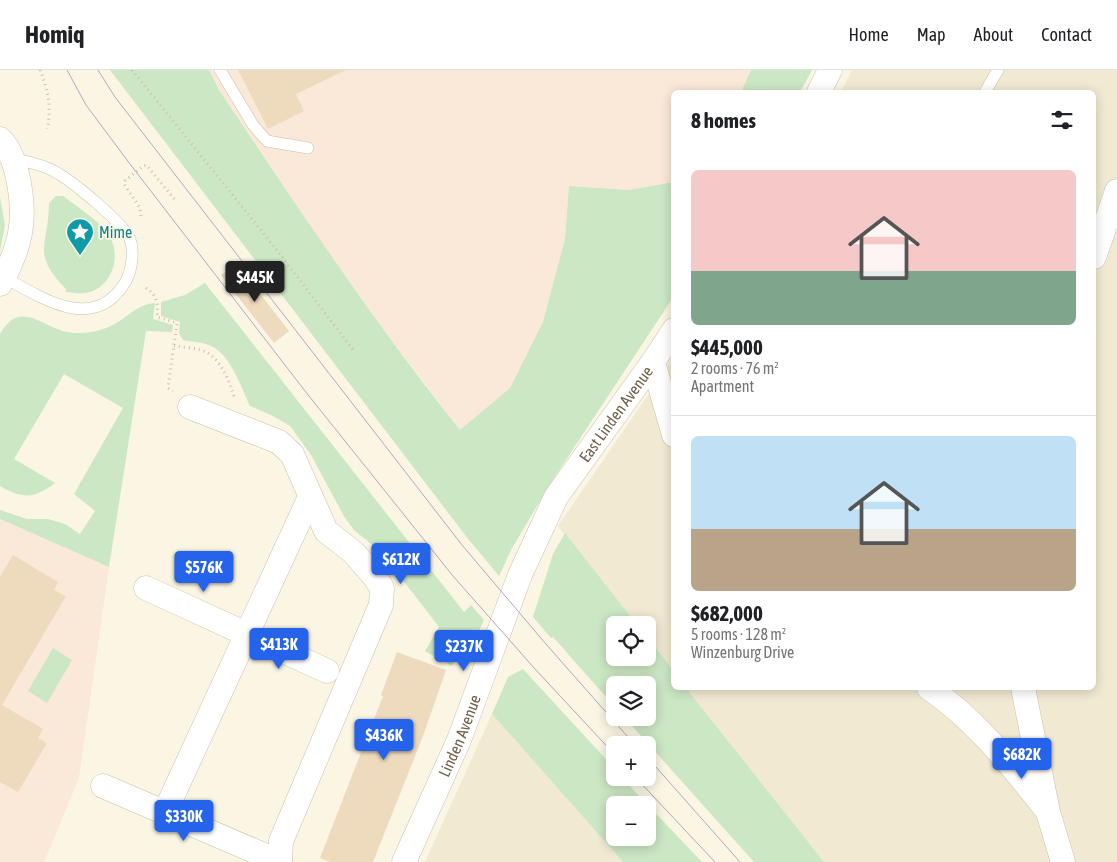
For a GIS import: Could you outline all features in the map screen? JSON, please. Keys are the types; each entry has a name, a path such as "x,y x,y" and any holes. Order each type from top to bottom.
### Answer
{"street":[{"path":"820,90 830,70"},
{"path":"2,281 16,251 21,231 20,190 6,149"},
{"path":"1096,251 1117,191"},
{"name":"East Linden Avenue","path":"556,497 654,362 671,335"},
{"path":"654,362 671,424"},
{"path":"104,786 273,861 381,605 382,588 374,576 353,552 326,531 292,454 279,442 190,407"},
{"path":"165,812 310,497"},
{"name":"Linden Avenue","path":"404,862 459,740 520,575 556,497"},
{"path":"146,588 326,671"},
{"path":"932,690 952,704 1005,757 1048,812"},
{"path":"1023,690 1048,812 1063,862"}],"lane":[{"path":"220,70 253,125 267,142 308,148"},
{"path":"986,90 998,70"},
{"path":"2,281 58,306 78,309 102,305 120,290 130,273 132,256 130,237 111,216 59,174 6,149"}],"path":[{"path":"40,70 49,97 47,129"},
{"path":"132,70 276,248 354,351"},
{"path":"141,216 140,208 124,184 124,181 143,166 146,165 148,167 176,201"},
{"path":"146,288 156,297 158,303 157,317 177,323 170,380"},
{"path":"174,346 208,353 218,363 235,398 236,407 230,423"}],"shaded area":[{"path":"209,70 751,70 742,90 671,90 671,183 629,190 569,186 565,239 544,322 510,388 460,430 387,334 317,237 219,90"},
{"path":"852,70 1117,70 1117,862 824,862 688,690 1096,690 1096,90 842,90"},
{"path":"671,361 671,667 656,648 656,616 630,616 558,526"},
{"path":"0,519 109,567 79,778 44,862 0,862"},
{"path":"492,714 606,843 606,846 609,846 623,862 425,862"}],"green space":[{"path":"110,70 209,70 219,90 336,262 396,347 460,430 510,388 543,322 565,239 569,186 629,190 671,183 671,301 550,484 511,550 499,576 469,540"},
{"path":"751,70 812,70 801,90 742,90"},
{"path":"56,196 63,196 95,220 106,231 113,245 114,261 109,277 98,288 90,292 66,292 66,289 48,266 44,248 49,203"},
{"path":"0,197 5,225 0,251"},
{"path":"205,283 464,612 471,605 484,620 477,635 467,631 452,666 425,651 439,627 382,553 354,530 345,518 311,455 290,426 250,406 231,365 219,351 206,344 183,340 179,333 180,322 161,316 161,302 185,295"},
{"path":"155,303 153,319 173,325 172,332 146,331 109,567 0,519 0,510 27,519 48,519 65,524 80,534 95,511 74,494 123,408 64,374 14,459 55,483 41,492 28,495 15,493 0,486 0,334 8,323 17,318 25,317 63,331 74,333 91,332 118,322 140,307"},
{"path":"565,533 630,616 606,616 606,666 656,666 656,648 671,667 671,690 688,690 824,862 754,862 656,753 656,736 641,736 632,726 656,726 656,676 606,676 606,697 533,617 553,554"},
{"path":"53,648 72,660 47,703 28,691"},
{"path":"523,669 606,759 606,786 630,786 639,796 606,796 606,843 492,714 508,677"},
{"path":"656,813 702,862 623,862 609,846 656,846"}],"building":[{"path":"238,70 346,70 296,94 304,111 268,129"},
{"path":"237,264 289,331 274,343 221,275"},
{"path":"13,555 58,582 54,590 66,596 2,705 43,729 38,738 47,743 18,792 0,782 0,577"},
{"path":"397,652 446,670 423,736 373,862 330,862 320,858 383,696 381,695"}],"tram line":[{"path":"67,70 86,105 305,391 453,576 535,669 606,745"},
{"path":"98,70 115,97 462,545 627,736"},
{"path":"656,767 740,862"},
{"path":"644,786 715,862"}],"place":[{"name":"Mime","path":"80,256"}]}
